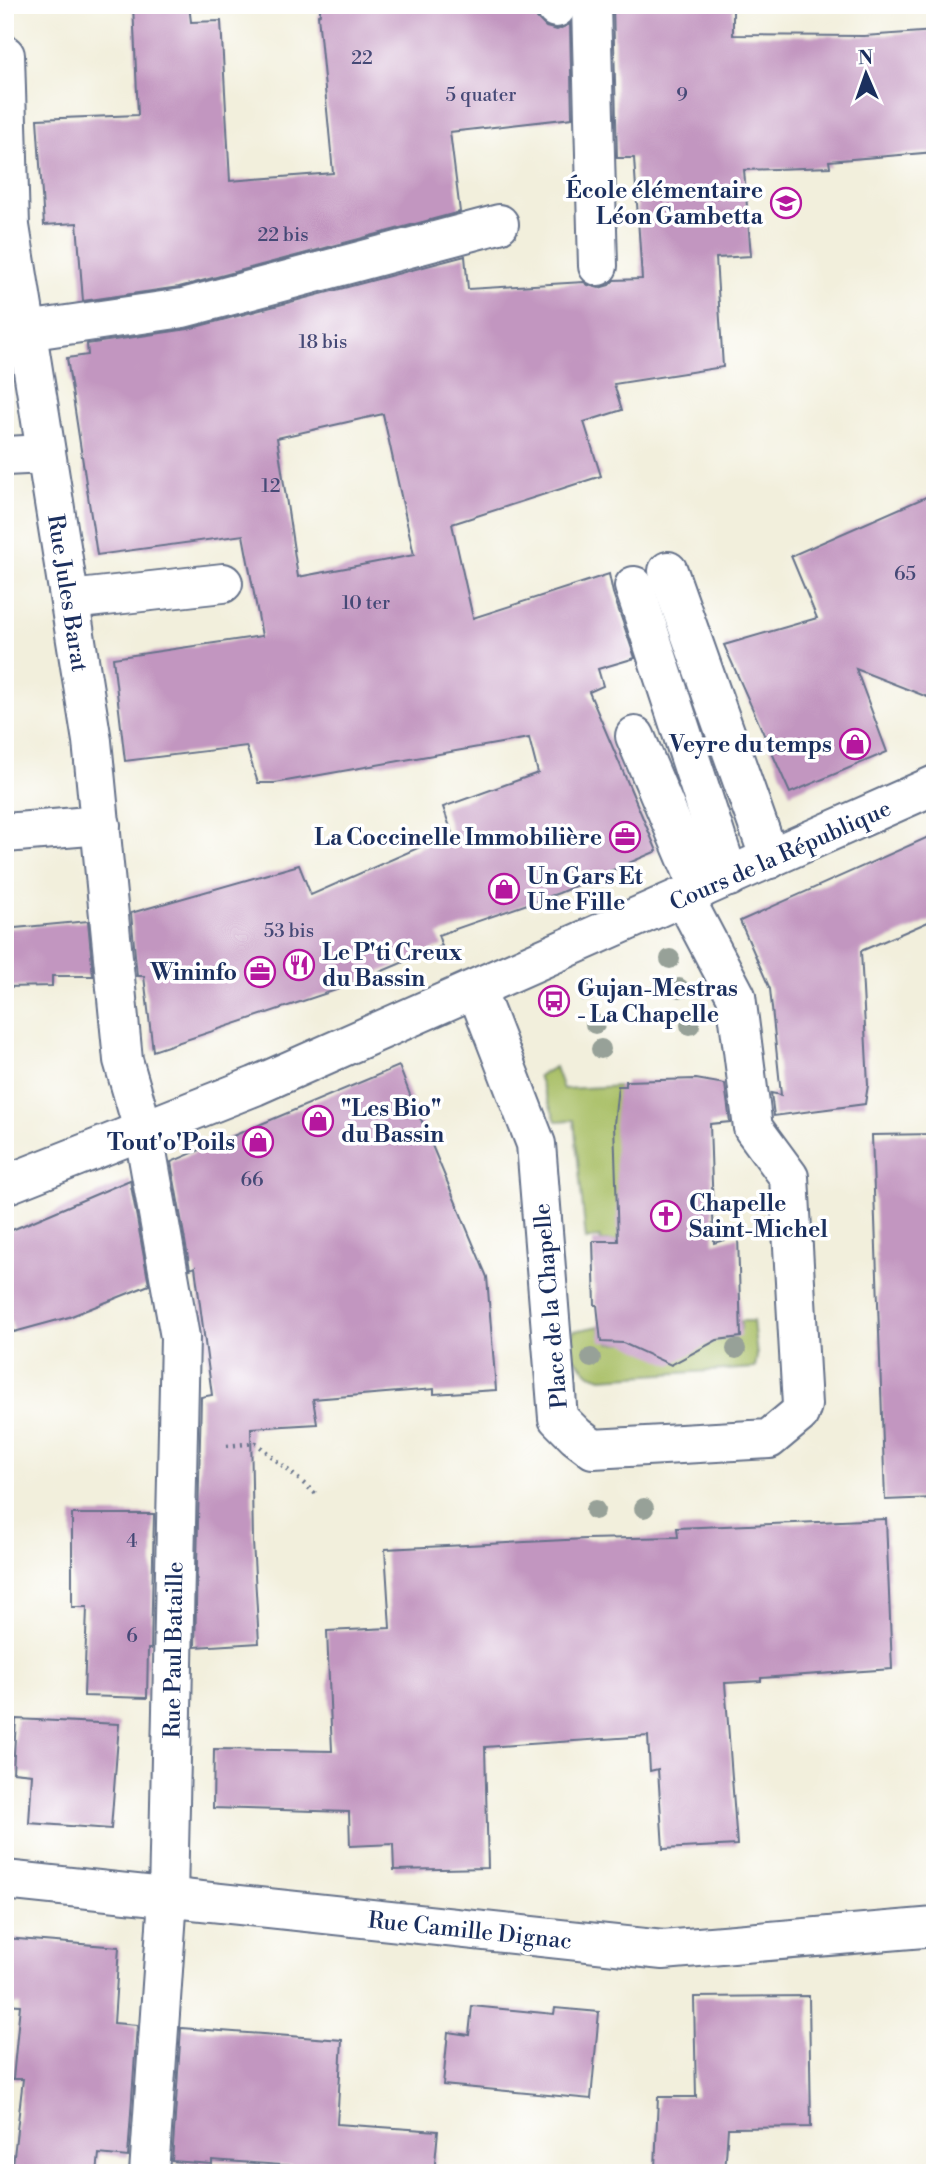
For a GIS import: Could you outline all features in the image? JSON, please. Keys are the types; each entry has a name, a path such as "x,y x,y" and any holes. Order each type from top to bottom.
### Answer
{"street":[{"path":"568,6 598,266"},
{"name":"Rue Jules Barat","path":"5,55 16,331 46,454 70,600 92,741 123,1060 143,1129"},
{"path":"16,331 183,308 499,223"},
{"path":"5,456 46,454"},
{"path":"668,571 770,859"},
{"path":"70,600 223,583"},
{"path":"634,586 704,888"},
{"path":"635,736 704,888"},
{"name":"Cours de la République","path":"6,1180 255,1086 935,785"},
{"path":"5,833 101,825"},
{"name":"Place de la Chapelle","path":"476,989 536,1144 558,1418 593,1449 769,1439 799,1414 802,1405 789,1177 753,1128 736,996 704,888"},
{"name":"Rue Paul Bataille","path":"143,1129 180,1337 168,1898 149,2173"},
{"name":"Rue Camille Dignac","path":"5,1880 663,1950 935,1927"}],"path":[{"path":"178,1450 256,1443 316,1494"}],"green space":[{"path":"555,1067 563,1089 622,1086 627,1241 601,1241 600,1237 586,1240 574,1120 556,1121 538,1076"},
{"path":"741,1321 753,1321 757,1356 755,1368 601,1378 590,1374 569,1353 573,1331 600,1326 601,1335 610,1343 715,1340 733,1338 741,1329"}],"building":[{"path":"133,5 189,5 191,22 221,21 230,181 333,173 318,15 320,5 534,5 537,18 546,27 557,30 570,24 572,118 450,132 460,212 179,287 83,301 77,223 44,225 37,119 138,115"},
{"path":"613,5 733,5 733,35 864,36 935,31 935,152 829,161 830,167 744,170 751,256 716,258 723,367 614,384 622,410 584,422 601,476 452,524 473,618 609,574 635,658 598,669 603,686 589,692 657,851 559,893 438,935 442,946 342,988 153,1051 144,976 137,976 131,913 299,865 311,895 452,833 443,807 538,773 529,738 275,783 258,783 246,746 125,761 113,658 262,636 243,535 97,555 67,358 88,355 87,344 188,329 465,256 468,289 584,282 599,288 614,280 642,279 634,158 617,158","holes":["383,414 414,555 298,577 277,438"]},
{"path":"935,493 935,700 856,669 887,752 790,793 724,645 817,618 791,556"},
{"path":"935,834 935,919 861,951 868,1085 865,1104 774,1116 771,1093 781,1095 770,989 740,921"},
{"path":"88,921 93,976 52,976 52,986 5,987 5,929"},
{"path":"399,1066 487,1277 496,1390 434,1394 434,1389 313,1399 317,1424 251,1428 253,1542 259,1643 195,1647 201,1397 212,1395 195,1267 190,1269 171,1162"},
{"name":"Chapelle Saint-Michel","path":"696,1079 725,1084 730,1122 710,1124 714,1243 738,1236 741,1337 717,1340 671,1365 623,1343 601,1342 595,1305 593,1241 618,1241 614,1124 618,1086 626,1086 626,1081"},
{"path":"935,1134 935,1498 885,1500 872,1135"},
{"path":"130,1180 149,1285 69,1317 14,1332 5,1304 5,1233"},
{"path":"72,1514 154,1514 151,1649 148,1649 147,1698 84,1696 87,1607 72,1607"},
{"path":"886,1519 892,1669 725,1683 737,1845 663,1849 658,1769 650,1771 648,1736 485,1747 488,1868 394,1870 393,1844 350,1846 349,1812 213,1808 214,1749 332,1751 327,1631 390,1628 385,1549 678,1537 677,1528"},
{"path":"16,1719 119,1724 111,1829 29,1823 32,1774 13,1772"},
{"path":"5,1938 119,1947 114,2023 137,2025 128,2157 99,2154 97,2173 12,2173 23,2079 13,2079 20,2005 5,2004"},
{"path":"809,1996 811,2127 728,2128 725,2173 655,2169 658,2097 696,2097 694,1997"},
{"path":"472,2006 554,2014 555,2008 599,2012 591,2099 443,2085 448,2032 469,2035"},
{"path":"181,2028 342,2040 337,2124 438,2131 434,2173 397,2173 212,2160 212,2164 172,2161"}],"place":[{"name":"École élémentaire Léon Gambetta","path":"786,203"},
{"name":"Veyre du temps","path":"855,744"},
{"name":"La Coccinelle Immobilière","path":"625,837"},
{"name":"Un Gars Et Une Fille","path":"504,889"},
{"name":"Le P'ti Creux du Bassin","path":"299,965"},
{"name":"Wininfo","path":"260,972"},
{"name":"Gujan-Mestras - La Chapelle","path":"554,1001"},
{"name":"\"Les Bio\" du Bassin","path":"318,1121"},
{"name":"Tout'o'Poils","path":"258,1142"},
{"name":"Chapelle Saint-Michel","path":"666,1216"}]}
